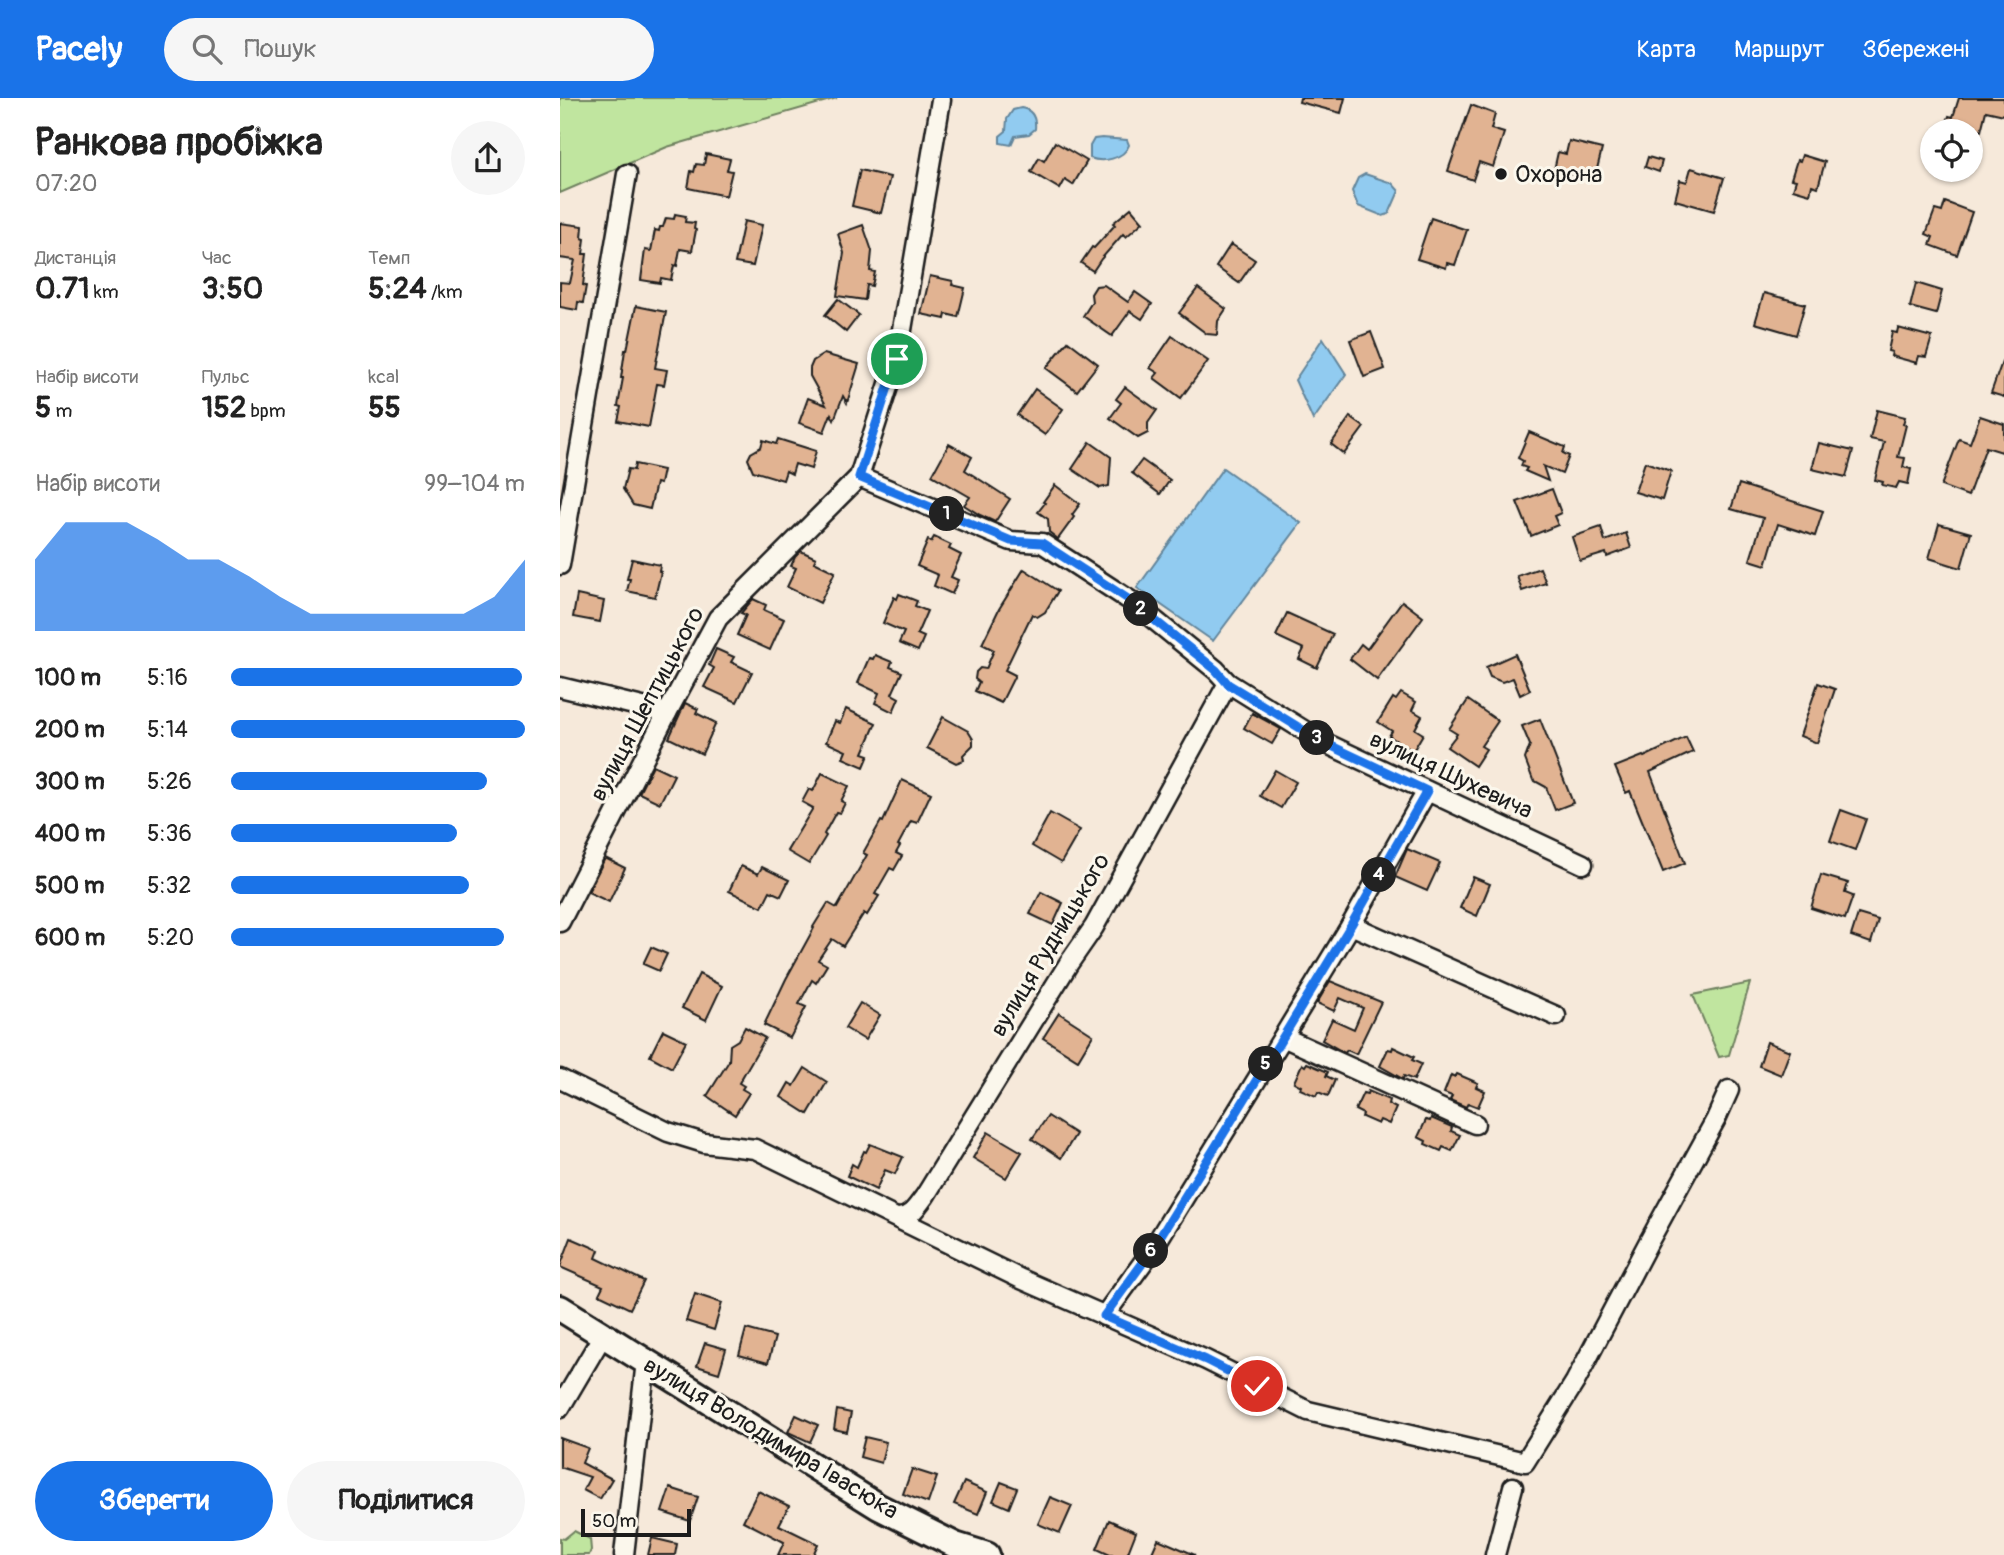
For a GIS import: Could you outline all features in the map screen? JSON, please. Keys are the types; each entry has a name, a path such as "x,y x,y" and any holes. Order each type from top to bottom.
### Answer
{"street":[{"name":"вулиця Шептицького","path":"560,922 718,618 859,477 897,359 941,100"},
{"path":"560,565 627,174"},
{"name":"вулиця Шухевича","path":"859,477 1011,541 1042,543 1131,601 1216,670 1228,684 1321,741 1583,864"},
{"name":"вулиця Рудницького","path":"898,1218 905,1218 912,1213 925,1196 1069,963 1094,928 1228,684"},
{"path":"560,687 667,713"},
{"path":"1104,1316 1150,1253 1283,1037 1351,925 1427,791"},
{"path":"1351,925 1556,1016"},
{"path":"1283,1037 1475,1124"},
{"path":"560,1079 668,1132 704,1143 755,1149 1021,1279 1206,1360 1308,1411 1525,1462 1575,1382 1729,1090"},
{"name":"вулиця Володимира Івасюка","path":"560,1308 879,1507 953,1550 987,1555"},
{"path":"560,1408 603,1335"},
{"path":"624,1555 646,1361"},
{"path":"1495,1555 1513,1487"}],"green space":[{"path":"560,98 837,98 667,147 560,193"},
{"path":"1750,983 1729,1055 1719,1057 1693,995"},
{"path":"574,1531 590,1539 589,1555 560,1555 560,1538 564,1539"}],"water":[{"path":"1021,108 1033,116 1035,129 1029,134 1015,136 1011,145 1000,143 1000,136 1006,131 1007,119 1013,110"},
{"path":"1094,139 1127,140 1129,145 1122,154 1112,159 1090,158 1090,146"},
{"path":"1365,174 1392,183 1399,191 1389,214 1383,216 1358,206 1352,191 1358,178"},
{"path":"1323,338 1346,374 1313,420 1295,380"},
{"path":"1223,468 1301,523 1213,641 1137,588"}],"building":[{"path":"1300,98 1345,98 1341,113 1299,102"},
{"path":"1959,98 2004,98 2004,115 1986,111 1983,123 1983,119 1948,119 1949,116 1953,117"},
{"path":"1471,105 1495,114 1491,129 1504,133 1493,167 1479,162 1473,180 1448,171"},
{"path":"1569,141 1602,149 1595,177 1554,170 1558,152 1566,154"},
{"path":"1055,142 1087,161 1073,185 1065,180 1060,189 1031,172 1039,158 1044,161"},
{"path":"706,154 730,159 727,170 732,171 726,196 688,188 691,171 694,172 696,164 704,165"},
{"path":"1802,155 1825,162 1818,187 1812,185 1810,194 1793,189 1796,180 1791,179 1797,160 1800,161"},
{"path":"1648,157 1662,161 1659,172 1645,167"},
{"path":"1691,168 1724,178 1714,211 1675,200 1680,180 1687,182"},
{"path":"860,170 890,177 881,213 852,206"},
{"path":"1945,202 1972,212 1957,255 1930,245 1933,237 1926,234 1935,210 1942,212"},
{"path":"1131,208 1143,222 1126,237 1123,234 1093,271 1081,263 1092,247 1094,248 1115,225 1113,223"},
{"path":"675,214 686,216 685,222 695,223 692,251 680,249 671,280 661,278 660,283 641,280 645,250 651,251 655,230 659,231 660,227 663,227 666,218 674,219"},
{"path":"1431,218 1467,230 1455,265 1447,263 1446,268 1417,259"},
{"path":"744,221 762,225 753,266 735,263"},
{"path":"560,223 583,226 583,254 587,254 583,285 586,286 583,303 578,302 577,310 560,307 560,282 570,283 575,260 560,258"},
{"path":"863,225 872,251 870,271 875,272 872,286 867,285 865,300 837,296 844,253 838,234"},
{"path":"1231,244 1255,260 1239,283 1216,267"},
{"path":"930,276 953,281 952,285 965,288 958,317 946,314 945,319 921,314"},
{"path":"1916,283 1942,291 1936,314 1910,307"},
{"path":"1104,285 1128,302 1135,292 1152,304 1142,319 1130,311 1112,336 1083,316 1092,302 1091,294 1096,286"},
{"path":"1198,288 1226,309 1218,321 1217,335 1207,334 1179,313"},
{"path":"1764,293 1805,304 1796,335 1755,323"},
{"path":"838,299 859,315 846,332 825,315"},
{"path":"636,306 666,312 655,368 667,370 664,385 657,384 649,427 618,421 625,350"},
{"path":"1898,328 1932,337 1926,357 1919,356 1917,363 1891,356 1892,352 1888,351 1892,332 1897,333"},
{"path":"1371,332 1385,369 1364,377 1350,340"},
{"path":"1172,336 1208,361 1181,398 1154,378 1158,373 1150,368"},
{"path":"1068,341 1098,364 1077,391 1046,368"},
{"path":"824,354 859,364 847,403 843,396 834,420 831,414 824,432 799,423 808,398 826,405 810,376 813,361"},
{"path":"2004,362 2004,397 1991,393"},
{"path":"1125,387 1157,410 1148,423 1148,433 1138,438 1110,418 1121,403 1116,399"},
{"path":"1035,389 1063,409 1045,435 1017,415"},
{"path":"1877,410 1905,417 1903,424 1906,425 1898,457 1905,458 1903,467 1911,469 1908,484 1899,482 1896,488 1882,485 1883,482 1875,480 1884,442 1870,439"},
{"path":"1980,416 2004,424 2004,445 2002,452 1986,447 1968,496 1941,486 1959,439 1970,443"},
{"path":"1350,417 1364,427 1344,454 1331,444"},
{"path":"1529,432 1565,447 1563,453 1569,456 1562,474 1543,466 1548,481 1525,471 1527,468 1521,466 1523,461 1518,458"},
{"path":"778,439 816,451 811,469 795,464 792,474 786,471 783,480 753,471 748,459 751,453 761,447 763,440 776,444"},
{"path":"1090,442 1111,457 1109,486 1100,488 1072,469"},
{"path":"1819,443 1853,451 1846,477 1812,469"},
{"path":"949,444 972,457 965,470 1010,499 995,522 964,505 970,497 932,475"},
{"path":"1142,460 1170,480 1160,494 1132,473"},
{"path":"1645,462 1671,471 1662,500 1635,492"},
{"path":"635,464 663,470 660,484 656,483 650,509 633,505 623,489 628,469 634,470"},
{"path":"1739,484 1823,511 1815,536 1778,524 1766,565 1750,560 1763,518 1731,509"},
{"path":"1055,485 1080,504 1058,539 1049,532 1048,519 1038,512"},
{"path":"1552,489 1561,513 1554,516 1558,525 1531,536 1517,502"},
{"path":"1939,524 1971,533 1961,568 1929,558"},
{"path":"1601,527 1605,541 1626,533 1631,548 1607,557 1606,553 1580,561 1572,537"},
{"path":"934,537 951,545 949,549 961,555 951,577 958,580 952,594 934,586 938,575 917,566 928,540 931,542"},
{"path":"801,551 816,558 814,562 835,572 820,603 787,587 796,568 791,566"},
{"path":"632,559 660,565 655,597 627,591"},
{"path":"1540,568 1546,583 1522,591 1517,576"},
{"path":"1024,569 1058,591 1045,612 1037,617 1032,614 1005,670 1015,675 1001,703 975,691 979,682 975,679 976,672 980,668 986,669 994,650 982,644 999,609"},
{"path":"899,594 917,601 915,606 927,611 917,634 924,637 918,651 899,643 904,632 883,623 894,597 897,599"},
{"path":"577,595 604,601 600,622 573,617"},
{"path":"753,599 766,605 764,610 784,619 770,650 737,635 746,615 741,613"},
{"path":"1402,601 1423,617 1377,680 1350,659 1361,644 1367,649"},
{"path":"1287,613 1333,634 1317,668 1299,659 1304,649 1276,636"},
{"path":"716,649 734,657 731,662 752,672 737,702 704,687 714,668 709,665"},
{"path":"1515,654 1530,690 1520,695 1513,678 1502,682 1490,677 1486,667"},
{"path":"875,655 892,662 890,667 902,672 892,694 899,698 893,712 875,703 879,693 858,683 869,658 873,659"},
{"path":"1818,683 1835,689 1817,743 1800,736"},
{"path":"1401,693 1416,702 1412,710 1422,716 1415,729 1423,734 1413,751 1389,736 1392,731 1378,722 1393,698 1396,700"},
{"path":"1468,700 1498,721 1481,746 1486,749 1475,766 1447,747 1457,734 1449,729"},
{"path":"685,703 698,709 696,713 716,723 702,754 669,738"},
{"path":"846,709 876,723 863,753 869,755 864,767 843,758 846,751 826,742 835,721 840,723"},
{"path":"1252,713 1281,729 1272,744 1244,728"},
{"path":"943,717 968,731 973,739 973,745 963,755 964,760 956,763 927,748"},
{"path":"1540,719 1573,803 1555,810 1546,787 1533,780 1525,759 1530,745 1522,726"},
{"path":"1686,737 1693,752 1650,772 1685,863 1663,872 1630,791 1626,793 1615,767"},
{"path":"653,765 674,775 660,803 639,793"},
{"path":"1275,770 1296,782 1281,808 1260,796"},
{"path":"822,773 849,786 841,801 845,803 840,813 836,812 824,834 826,836 809,864 787,851 813,808 802,802 809,789 813,791"},
{"path":"902,780 931,793 917,823 911,821 898,845 900,846 896,853 902,856 894,870 890,868 875,894 879,896 867,915 864,913 843,946 832,939 818,960 827,965 816,983 812,980 799,1004 806,1007 790,1038 764,1025 813,927 828,903 837,908 867,855 863,853 881,821 883,822"},
{"path":"1841,810 1866,819 1855,850 1830,841"},
{"path":"1050,813 1080,830 1061,863 1032,846"},
{"path":"1407,849 1440,863 1427,891 1395,877"},
{"path":"605,858 625,868 609,902 588,892"},
{"path":"741,866 758,874 762,867 789,880 781,896 770,891 762,907 729,891"},
{"path":"1821,875 1848,883 1845,893 1853,896 1845,919 1811,908"},
{"path":"1473,877 1490,884 1477,916 1460,908"},
{"path":"1041,892 1063,903 1053,925 1030,914"},
{"path":"1858,914 1878,920 1871,943 1851,936"},
{"path":"651,947 667,954 659,971 643,964"},
{"path":"699,974 722,986 706,1020 682,1008"},
{"path":"1330,981 1381,1002 1356,1054 1347,1050 1345,1053 1322,1040 1332,1019 1354,1029 1363,1008 1340,998 1334,1011 1317,1003"},
{"path":"860,1003 880,1015 865,1040 845,1028"},
{"path":"1059,1013 1093,1035 1078,1060 1043,1038"},
{"path":"745,1027 765,1038 739,1083 744,1086 742,1089 749,1093 735,1115 707,1096 729,1061 730,1045 738,1040"},
{"path":"663,1030 686,1041 672,1068 650,1056"},
{"path":"1767,1042 1790,1051 1781,1075 1759,1066"},
{"path":"1393,1047 1414,1057 1412,1060 1421,1064 1414,1080 1404,1076 1403,1079 1380,1066 1388,1049 1392,1050"},
{"path":"1307,1063 1328,1072 1326,1076 1335,1080 1328,1096 1318,1092 1316,1096 1300,1089 1301,1086 1294,1082 1302,1064 1305,1066"},
{"path":"805,1068 827,1082 808,1114 781,1097 789,1083 794,1086"},
{"path":"1457,1074 1478,1083 1476,1087 1485,1091 1478,1107 1468,1103 1466,1107 1450,1100 1452,1096 1444,1093 1451,1075 1455,1077"},
{"path":"1368,1091 1389,1100 1388,1104 1396,1108 1389,1124 1380,1120 1378,1124 1362,1117 1363,1114 1355,1110 1363,1093 1367,1094"},
{"path":"1048,1116 1076,1134 1061,1158 1032,1139"},
{"path":"1431,1118 1452,1127 1451,1131 1460,1135 1452,1151 1443,1147 1441,1151 1425,1144 1426,1141 1418,1137 1426,1120 1430,1121"},
{"path":"988,1132 1022,1152 1006,1178 973,1158"},
{"path":"870,1144 903,1157 895,1174 885,1170 876,1190 847,1176 852,1164 857,1167"},
{"path":"571,1238 599,1250 596,1258 644,1281 630,1309 599,1294 603,1286 560,1267"},
{"path":"695,1294 722,1303 714,1330 686,1321"},
{"path":"746,1329 775,1337 768,1363 739,1355"},
{"path":"705,1343 726,1349 719,1373 697,1366"},
{"path":"837,1410 851,1413 847,1432 834,1429"},
{"path":"796,1415 818,1425 810,1442 788,1432"},
{"path":"865,1437 886,1442 881,1463 860,1457"},
{"path":"560,1438 588,1448 582,1463 612,1479 600,1499 583,1490 590,1477 560,1467"},
{"path":"912,1469 937,1477 928,1503 903,1494"},
{"path":"964,1482 987,1492 978,1514 954,1504"},
{"path":"1001,1482 1017,1488 1009,1508 993,1501"},
{"path":"670,1488 698,1497 690,1521 662,1512"},
{"path":"758,1491 789,1506 779,1525 818,1544 813,1555 778,1555 784,1542 743,1521"},
{"path":"1050,1497 1072,1506 1060,1533 1038,1524"},
{"path":"1109,1520 1136,1532 1127,1555 1110,1555 1097,1549"},
{"path":"652,1538 677,1544 675,1555 648,1555"},
{"path":"1158,1539 1195,1555 1151,1555"}],"place":[{"name":"Охорона","path":"1501,174"}],"route":[{"path":"897,359 859,477 1011,541 1042,543 1131,601 1216,670 1228,684 1321,741 1427,791 1351,925 1283,1037 1150,1253 1104,1316 1206,1360 1257,1386"}]}
